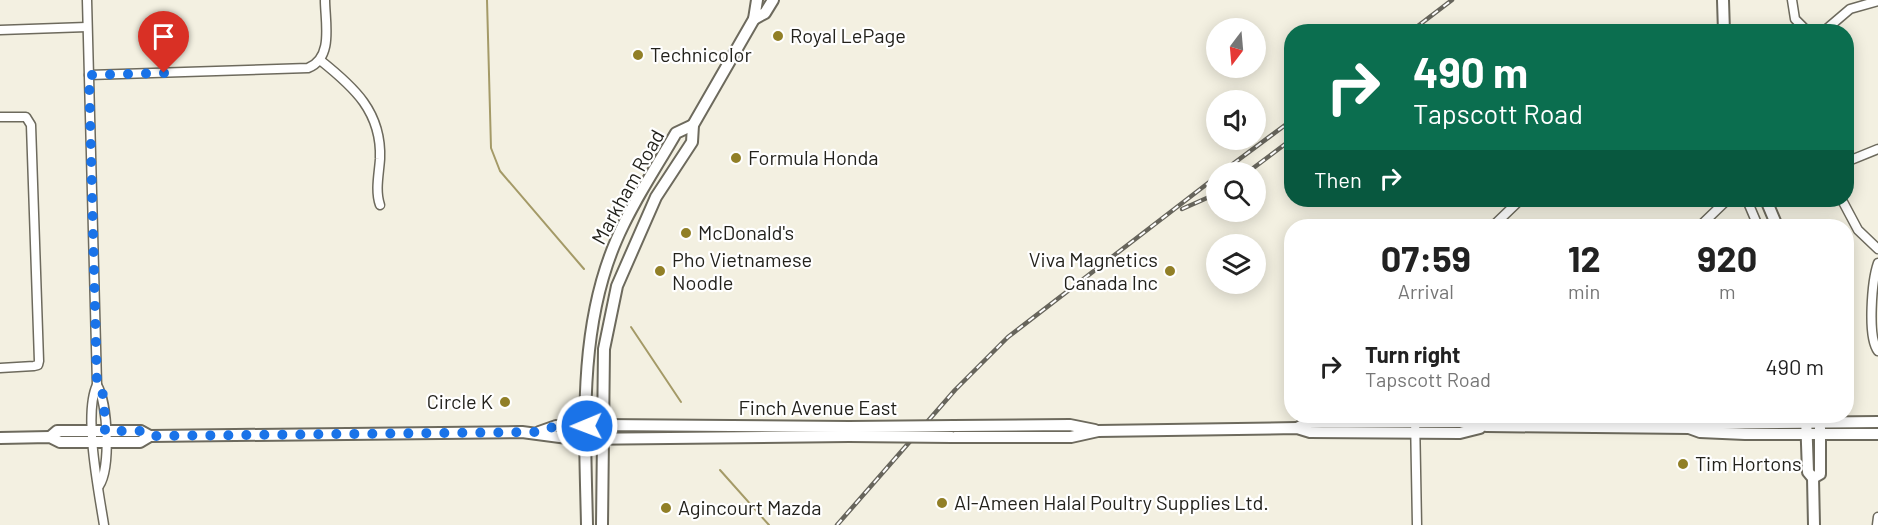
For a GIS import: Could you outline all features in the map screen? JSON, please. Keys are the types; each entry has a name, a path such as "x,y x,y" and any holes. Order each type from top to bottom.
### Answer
{"main road":[{"name":"Markham Road","path":"602,525 604,349 617,286 657,197 692,142 693,125 754,19 757,0"},
{"name":"Markham Road","path":"754,19 765,13 773,0"},
{"path":"1723,0 1724,24"},
{"name":"Markham Road","path":"586,525 588,355 592,317 601,282 616,240 676,133 693,125"},
{"name":"Finch Avenue East","path":"1854,421 1878,422"},
{"name":"Finch Avenue East","path":"539,432 556,438 953,431 1071,437 1098,431 1297,428 1310,432 1415,423 1460,433 1487,426 1689,428 1700,432 1806,435 1878,434"},
{"name":"Finch Avenue East","path":"1689,428 1700,424 1721,423"},
{"path":"1806,423 1809,474 1813,478 1814,525"},
{"path":"1813,478 1820,474 1820,423"},
{"name":"Finch Avenue East","path":"0,438 50,437 60,442 105,437 140,442 150,436 539,432 556,426 602,425 849,432"}],"street":[{"path":"87,0 97,386 92,395 94,478 99,486 104,525"},
{"path":"89,75 303,69 320,60 326,47 325,0"},
{"path":"1792,0 1795,19 1800,24"},
{"path":"1832,24 1850,9 1878,1"},
{"path":"0,30 87,27"},
{"path":"320,60 360,94 372,116 380,145 377,194 380,205"},
{"path":"0,117 26,117 32,125 39,361 38,365 34,366 0,368"},
{"path":"1854,159 1878,149"},
{"path":"1500,219 1513,207"},
{"path":"1707,219 1719,207"},
{"path":"1854,222 1858,230 1878,249"},
{"path":"1878,263 1873,288 1874,343 1878,351"},
{"path":"97,386 104,396 105,437 104,478 99,486"},
{"path":"1415,423 1417,525"},
{"path":"1878,517 1878,525"}],"waterway":[{"path":"487,0 491,148 500,171 584,269"},
{"path":"631,327 681,402"},
{"path":"720,470 769,525"}],"railway":[{"path":"1420,24 1452,0"},
{"path":"1235,162 1284,126"},
{"path":"1261,162 1284,145"},
{"path":"837,525 955,390 1008,337 1206,185"},
{"path":"1182,209 1206,198"}],"place":[{"name":"Royal LePage","path":"778,36"},
{"name":"Technicolor","path":"638,55"},
{"name":"Formula Honda","path":"736,158"},
{"name":"McDonald's","path":"686,233"},
{"name":"Pho Vietnamese Noodle","path":"660,271"},
{"name":"Viva Magnetics Canada Inc","path":"1170,271"},
{"name":"Circle K","path":"505,402"},
{"name":"Tim Hortons","path":"1683,464"},
{"name":"Al-Ameen Halal Poultry Supplies Ltd.","path":"942,503"},
{"name":"Agincourt Mazda","path":"666,508"}],"route":[{"path":"164,73 89,75 97,386 104,396 105,431 141,431 150,436 539,432 556,426 587,426"}]}
